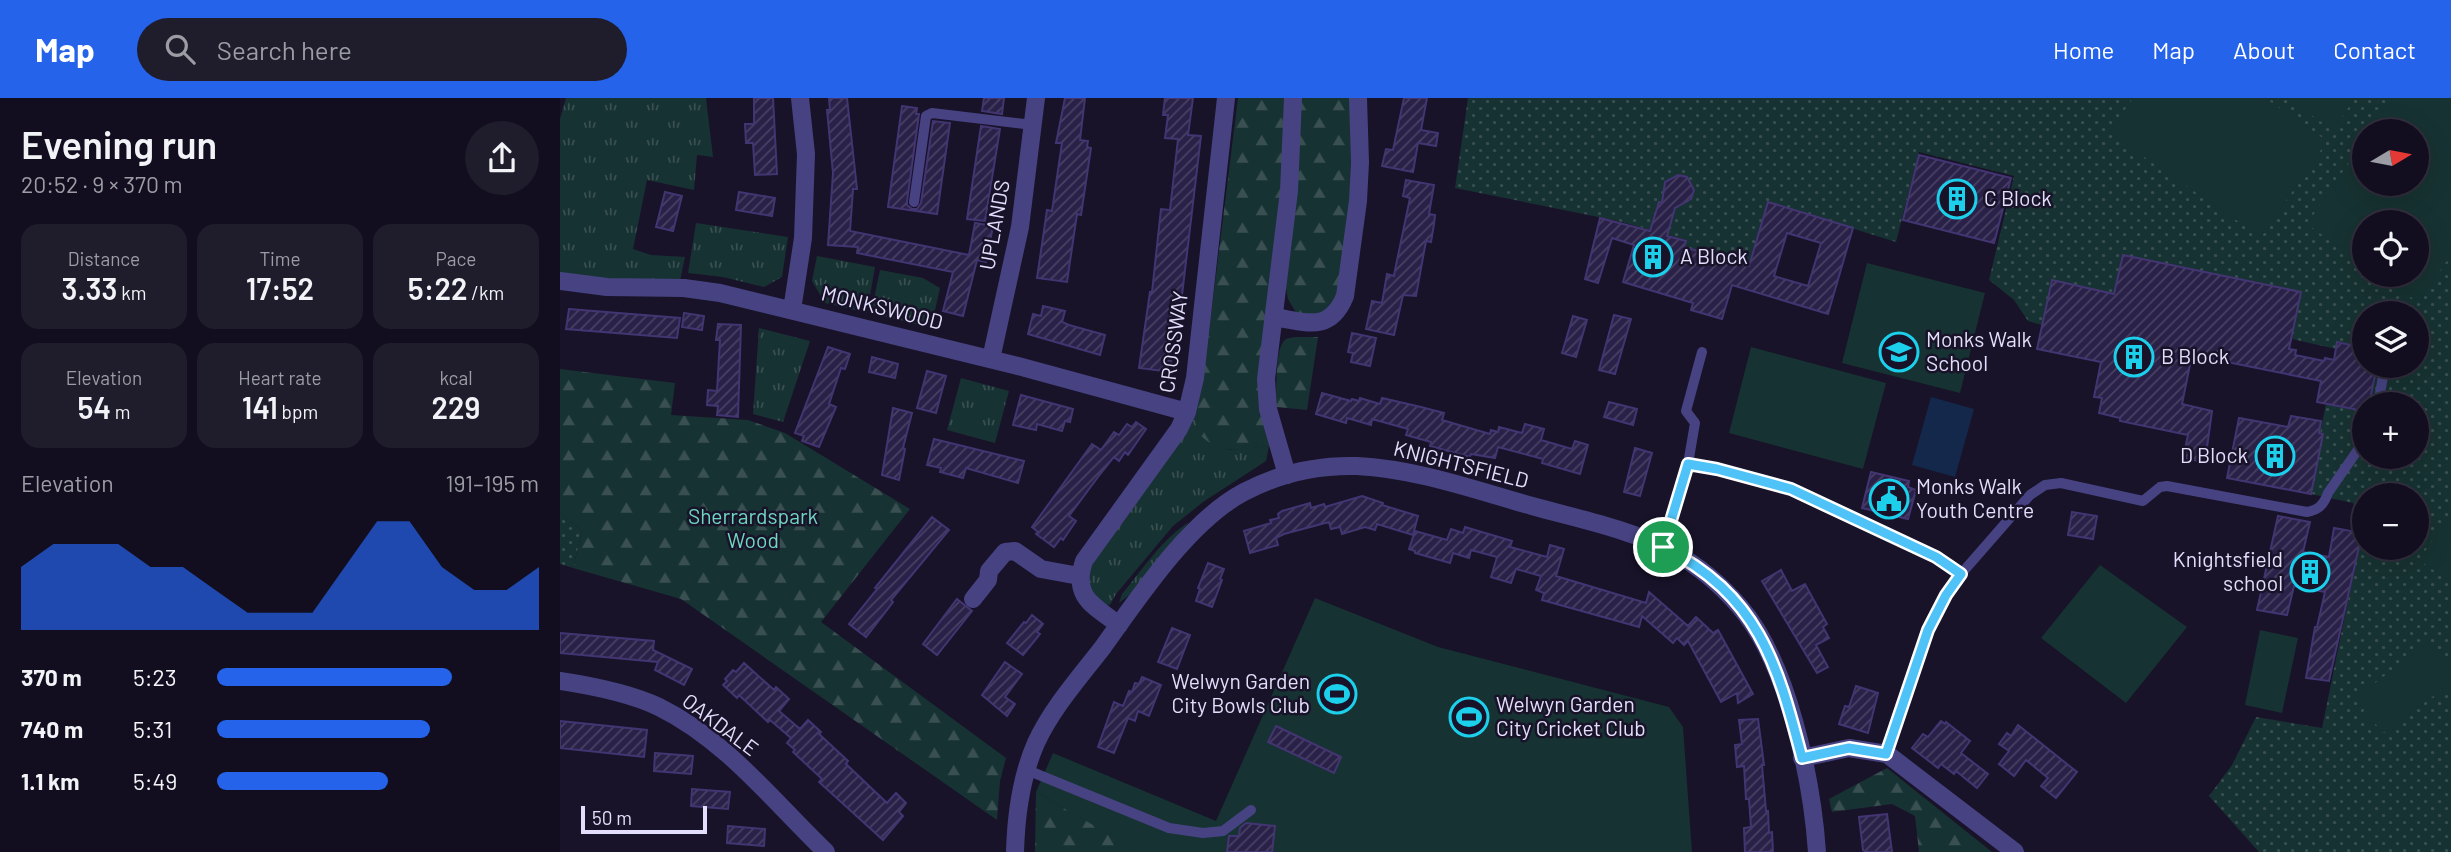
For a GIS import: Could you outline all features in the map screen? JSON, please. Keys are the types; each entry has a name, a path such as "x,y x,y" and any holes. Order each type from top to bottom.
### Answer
{"street":[{"path":"792,310 803,238 806,154 800,98"},
{"name":"UPLANDS","path":"991,359 1020,227 1037,98"},
{"name":"CROSSWAY","path":"1079,576 1084,561 1167,448 1187,412 1195,378 1226,98"},
{"path":"1287,475 1268,409 1266,379 1289,191 1293,98"},
{"path":"1274,317 1323,322 1332,318 1340,309 1345,296 1358,201 1358,98"},
{"name":"MONKSWOOD","path":"560,281 607,287 708,291 991,359 1187,412"},
{"name":"KNIGHTSFIELD","path":"1015,852 1017,814 1027,770 1051,716 1166,565 1210,515 1242,493 1287,475 1338,466 1393,469 1614,529 1663,547 1700,569 1721,586 1742,609 1759,633 1774,663 1802,758 1817,852"},
{"path":"973,599 988,580 989,571 1006,552 1015,551 1041,569 1079,576 1080,589 1087,601 1119,625"},
{"name":"OAKDALE","path":"560,681 612,691 658,707 693,728 733,758 826,852"},
{"path":"1802,758 1849,748 1886,754 2015,852"}],"lane":[{"path":"914,202 926,116 932,113 1033,125"},
{"path":"1663,547 1688,464 1695,423 1686,411 1702,352"},
{"path":"1886,754 1928,630 1946,595 2030,495 2045,485 2061,483 2143,501 2160,487 2167,486 2307,512 2318,508 2324,502 2352,458"},
{"path":"1688,464 1791,489 1936,557 1961,574"},
{"path":"1027,770 1184,832 1223,831 1251,810"}],"green space":[{"path":"566,98 706,98 713,157 697,155 694,190 647,180 633,249 651,255 685,257 680,281 580,278 560,272 560,119"},
{"path":"1238,98 1286,98 1269,446 1231,450 1215,446 1198,433 1197,407 1203,380"},
{"path":"1299,98 1350,98 1351,146 1346,243 1336,296 1328,313 1298,316 1288,299 1285,283"},
{"path":"1468,98 2451,98 2451,852 2259,852 2209,796 2232,765 2256,717 2322,728 2356,560 2429,560 2429,483 2352,483 2352,503 2311,494 2323,435 2320,433 2326,404 2352,409 2352,469 2429,469 2429,392 2372,392 2374,378 2429,378 2429,301 2352,301 2352,346 2337,343 2336,349 2292,339 2300,293 2123,256 2114,294 2051,280 2042,325 2028,321 2014,300 1989,280 2014,176 1919,152 1896,242 1768,202 1748,266 1685,247 1686,240 1618,221 1455,188"},
{"path":"2133,98 2265,98 2327,141 2261,237 2109,133"},
{"path":"2287,98 2355,98 2333,130"},
{"path":"2394,98 2451,98 2451,255 2429,286 2429,210 2352,210 2352,256 2307,224 2352,158 2352,196 2429,196 2429,119 2379,119"},
{"path":"696,223 788,237 782,277 764,287 723,277 688,273"},
{"path":"817,256 875,267 867,313 825,303 812,281"},
{"path":"1867,263 1985,293 1960,393 1842,363"},
{"path":"880,270 923,278 940,288 931,328 871,313"},
{"path":"2396,287 2429,287 2417,301"},
{"path":"759,328 810,341 783,422 753,414"},
{"path":"1318,337 1307,410 1276,407 1277,371 1282,344 1286,339"},
{"path":"1751,347 1886,383 1863,469 1729,433"},
{"name":"Sherrardspark Wood","path":"560,369 675,383 671,415 748,420 785,433 910,509 821,622 1006,758 1000,781 997,820 681,599 573,568 582,531 560,513"},
{"path":"961,378 1009,391 995,443 947,430"},
{"path":"1197,407 1198,433 1229,450 1269,446 1266,461 1203,502 1173,526 1116,594 1110,605 1103,604 1089,591 1090,566 1185,435"},
{"path":"560,513 582,531 573,568 560,564"},
{"path":"2451,514 2451,582 2419,560 2429,560 2429,546"},
{"path":"1189,522 1133,592 1119,603 1122,594 1153,555"},
{"path":"2100,565 2187,627 2126,703 2041,638"},
{"name":"Welwyn Garden City Cricket Club","path":"1315,598 1438,647 1669,707 1683,727 1692,852 1140,852 1036,792 1053,753 1216,821"},
{"path":"2260,630 2298,638 2282,713 2245,705"},
{"path":"2430,642 2450,663 2447,666 2451,672 2451,683 2383,733 2374,722 2370,725 2361,714 2365,710 2355,698"},
{"path":"1887,768 1992,852 1919,852 1915,816 1892,804 1832,812 1829,799"},
{"path":"1036,792 1142,852 1035,852"}],"water":[{"path":"1931,397 1974,409 1955,477 1912,465"}],"building":[{"path":"754,98 773,98 777,174 755,175 753,143 746,143 745,124 754,124"},
{"path":"829,98 847,98 857,189 853,189 850,231 969,255 975,223 993,226 986,262 977,260 963,316 943,311 953,272 857,253 858,247 828,245 833,173 827,110 830,110"},
{"path":"984,98 1004,98 1002,114 982,111"},
{"path":"1065,98 1085,98 1080,140 1088,141 1087,147 1091,148 1081,215 1077,214 1067,282 1037,278 1047,210 1052,211 1062,143 1056,143"},
{"path":"1165,98 1193,98 1188,135 1201,136 1177,337 1173,345 1170,372 1139,368 1152,292 1161,209 1170,210 1178,139 1165,138 1168,115 1163,115"},
{"path":"1404,98 1427,98 1421,130 1438,133 1436,146 1418,143 1413,172 1382,166 1386,149 1393,150"},
{"path":"902,106 917,108 916,114 919,114 907,201 907,205 912,209 917,209 921,203 933,121 950,123 937,214 888,207"},
{"path":"981,126 1000,129 985,221 967,219"},
{"name":"C Block","path":"1919,155 2011,178 1994,243 1903,220"},
{"name":"A Block","path":"1678,175 1687,177 1694,190 1691,199 1675,208 1667,236 1686,241 1684,247 1749,266 1768,202 1853,228 1828,314 1732,285 1722,319 1691,310 1693,303 1623,282 1634,245 1612,238 1598,283 1585,279 1600,218 1650,231 1659,202 1662,203 1665,182","holes":["1787,233 1821,243 1808,286 1774,276"]},
{"path":"1406,180 1434,185 1429,214 1435,215 1431,242 1426,241 1416,296 1403,295 1394,335 1366,329 1372,301 1382,303 1387,274 1394,276 1410,198 1403,196"},
{"path":"665,192 682,196 673,231 656,227"},
{"path":"739,192 775,198 772,216 736,210"},
{"name":"B Block","path":"2123,255 2301,292 2289,349 2296,350 2295,355 2324,361 2325,358 2334,360 2337,342 2352,345 2352,378 2374,378 2372,392 2352,392 2352,409 2317,402 2321,381 2192,355 2182,404 2212,411 2205,462 2183,458 2188,435 2120,421 2120,418 2099,413 2102,398 2094,397 2101,362 2037,349 2052,280 2114,294"},
{"path":"1043,306 1065,311 1062,322 1105,335 1100,355 1028,334 1033,314 1041,316"},
{"path":"569,309 680,318 677,338 566,329"},
{"path":"684,313 704,316 702,330 682,327"},
{"path":"1614,315 1631,319 1615,374 1599,370"},
{"path":"1573,316 1587,320 1576,357 1562,353"},
{"path":"718,324 741,325 738,417 717,415 718,406 707,405 708,390 717,391 720,340 716,340"},
{"path":"1352,333 1376,338 1370,366 1351,362 1353,353 1348,352"},
{"path":"828,347 850,354 845,369 841,368 829,404 836,407 819,447 802,441 804,436 795,433"},
{"path":"872,357 898,364 895,378 869,372"},
{"path":"927,371 946,376 936,413 917,408"},
{"path":"1322,393 1351,401 1359,401 1360,398 1380,404 1382,398 1421,407 1444,413 1442,420 1490,434 1491,430 1498,432 1499,427 1522,433 1525,424 1544,429 1541,440 1572,449 1575,441 1588,445 1580,474 1542,463 1543,459 1498,447 1495,458 1471,454 1470,457 1430,446 1431,442 1406,435 1408,429 1372,419 1371,425 1347,418 1346,423 1316,414"},
{"path":"1021,395 1073,409 1070,422 1065,421 1062,431 1037,424 1036,430 1013,425"},
{"path":"1609,402 1637,409 1633,425 1604,417"},
{"path":"893,408 912,413 903,448 905,449 899,480 882,475"},
{"name":"D Block","path":"2291,416 2321,421 2319,433 2323,434 2311,494 2227,478 2239,418 2288,427"},
{"path":"1136,422 1146,429 1128,455 1125,452 1119,461 1114,457 1098,477 1069,516 1076,521 1063,540 1061,538 1054,547 1036,534 1038,532 1032,527 1092,444 1101,450 1114,432 1119,435 1127,424 1132,427"},
{"path":"934,439 1024,461 1018,483 966,468 963,478 940,472 941,468 927,465"},
{"path":"1635,448 1652,453 1640,496 1624,492"},
{"name":"Monks Walk Youth Centre","path":"1871,472 1909,481 1908,487 1916,490 1908,519 1862,508"},
{"path":"1362,496 1418,516 1413,535 1377,524 1375,530 1365,527 1342,534 1340,527 1331,529 1329,522 1284,534 1276,538 1278,545 1250,553 1244,531 1271,523 1270,520 1279,518 1278,514 1282,511 1310,503 1311,508 1324,504 1325,507"},
{"path":"2072,512 2097,516 2093,539 2068,535"},
{"name":"Knightsfield school","path":"2278,516 2310,522 2303,552 2329,557 2334,528 2352,531 2352,560 2356,560 2329,681 2306,678 2315,627 2325,592 2294,586 2287,615 2257,610"},
{"path":"932,517 949,530 891,600 893,602 866,637 849,624"},
{"path":"1465,527 1512,541 1510,547 1547,557 1550,545 1564,549 1556,576 1646,603 1649,592 1688,626 1696,617 1713,633 1718,630 1753,694 1738,703 1737,693 1721,702 1688,641 1684,645 1677,638 1673,643 1642,616 1639,627 1542,600 1544,593 1536,590 1541,576 1516,569 1511,583 1491,577 1497,557 1471,550 1469,558 1453,553 1450,563 1409,549 1415,531 1447,540 1451,529 1463,533"},
{"path":"1208,563 1224,569 1212,607 1196,601"},
{"path":"1781,570 1792,591 1805,584 1827,624 1823,627 1829,638 1816,645 1828,667 1817,673 1762,581"},
{"path":"957,599 972,611 937,655 923,644"},
{"path":"1032,615 1043,624 1037,632 1040,634 1023,655 1007,643"},
{"path":"1172,628 1190,635 1177,669 1158,662"},
{"path":"560,633 654,641 653,650 692,669 684,685 655,670 658,662 560,653"},
{"path":"1005,662 1022,674 1005,697 1015,704 1007,716 982,695"},
{"path":"744,663 774,690 776,687 789,699 779,711 800,729 808,720 848,761 846,764 887,803 896,793 906,803 899,812 903,816 883,840 819,782 822,779 787,743 791,738 723,685 733,670 736,672"},
{"path":"1142,677 1161,685 1149,716 1138,711 1135,721 1128,718 1114,753 1098,747 1114,702 1123,706 1129,691 1132,692 1135,683 1139,684"},
{"path":"1856,686 1878,693 1868,733 1839,724 1845,706 1849,707"},
{"path":"1758,719 1766,811 1769,833 1772,832 1773,852 1745,852 1744,828 1751,827 1749,799 1746,799 1744,766 1737,767 1735,745 1742,744 1739,720"},
{"path":"560,721 647,730 644,757 560,748"},
{"path":"1941,721 1970,741 1961,753 1988,774 1977,788 1956,771 1954,774 1941,764 1938,768 1912,748 1923,734 1928,737"},
{"path":"2018,725 2077,772 2056,798 2041,786 2048,778 2026,760 2014,776 1999,764 2009,751 1999,744 2007,733 2011,736"},
{"path":"1276,726 1341,757 1334,773 1268,742"},
{"path":"655,753 693,756 691,774 654,771"},
{"path":"692,789 730,792 728,809 691,806"},
{"path":"1887,814 1892,852 1866,852 1863,850 1859,817"},
{"path":"1246,823 1275,826 1272,852 1227,852 1229,836 1239,836 1240,828"},
{"path":"728,826 765,829 764,846 727,843"}],"place":[{"name":"C Block","path":"1957,199"},
{"name":"A Block","path":"1653,257"},
{"name":"Monks Walk School","path":"1899,352"},
{"name":"B Block","path":"2134,357"},
{"name":"D Block","path":"2275,456"},
{"name":"Monks Walk Youth Centre","path":"1889,499"},
{"name":"Knightsfield school","path":"2310,572"},
{"name":"Welwyn Garden City Bowls Club","path":"1337,694"},
{"name":"Welwyn Garden City Cricket Club","path":"1469,717"}],"route":[{"path":"1688,464 1791,489 1936,557 1961,574 1946,595 1928,630 1886,754 1849,748 1802,758 1774,663 1759,633 1721,586 1700,569 1663,547 1688,464"}]}
